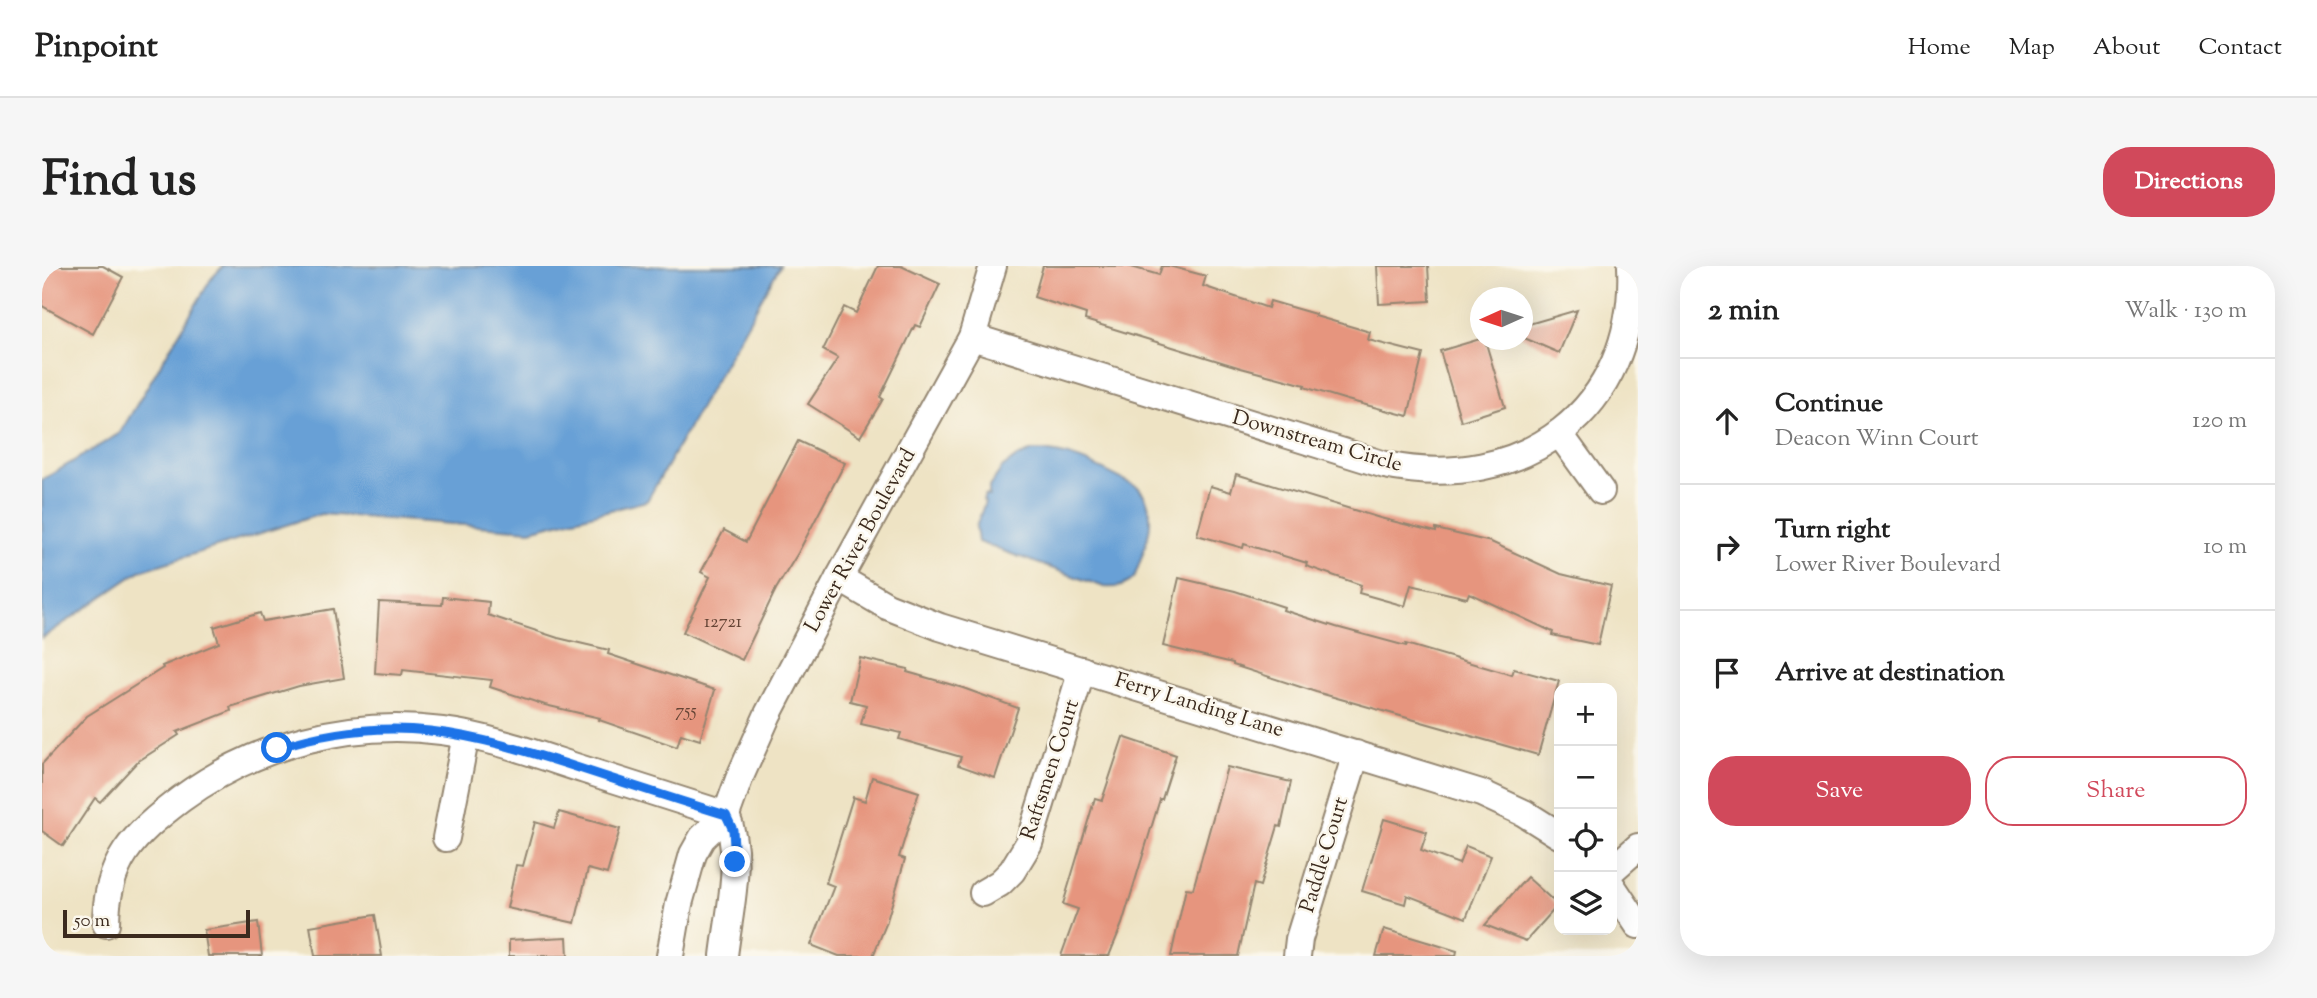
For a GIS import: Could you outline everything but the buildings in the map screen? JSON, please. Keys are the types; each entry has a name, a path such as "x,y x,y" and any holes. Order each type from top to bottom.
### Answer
{"street":[{"name":"Lower River Boulevard","path":"670,956 679,904 694,854 702,838 726,815 751,748 839,578 972,337 993,266"},
{"name":"Downstream Circle","path":"972,337 1385,465 1408,470 1453,471 1502,463 1543,445 1574,420 1600,390 1620,349 1631,301 1631,266"},
{"path":"1559,433 1601,491"},
{"name":"Ferry Landing Lane","path":"839,578 862,593 913,617 1481,793 1524,813 1554,832"},
{"name":"Raftsmen Court","path":"983,894 1012,871 1029,843 1082,670"},
{"path":"106,924 108,887 125,852 156,819 192,791 219,774 277,748 305,739 339,732 397,728 466,735 542,756 726,815 733,830 735,862 724,956"},
{"path":"446,838 466,735"},
{"name":"Paddle Court","path":"1297,956 1299,939 1356,754"},
{"path":"1617,866 1638,847"},
{"path":"1617,894 1638,925"}],"water":[{"path":"223,266 780,266 647,501 530,530 321,514 140,571 42,638 42,480 120,433 211,279"},
{"path":"1033,451 1075,458 1139,488 1146,498 1150,521 1146,544 1131,581 1120,586 1104,587 978,542 976,527 985,495 989,496 989,487 1002,468 1017,457"}],"route":[{"path":"277,748 328,733 375,728 444,731 492,741 726,815 733,830 735,862"}]}
